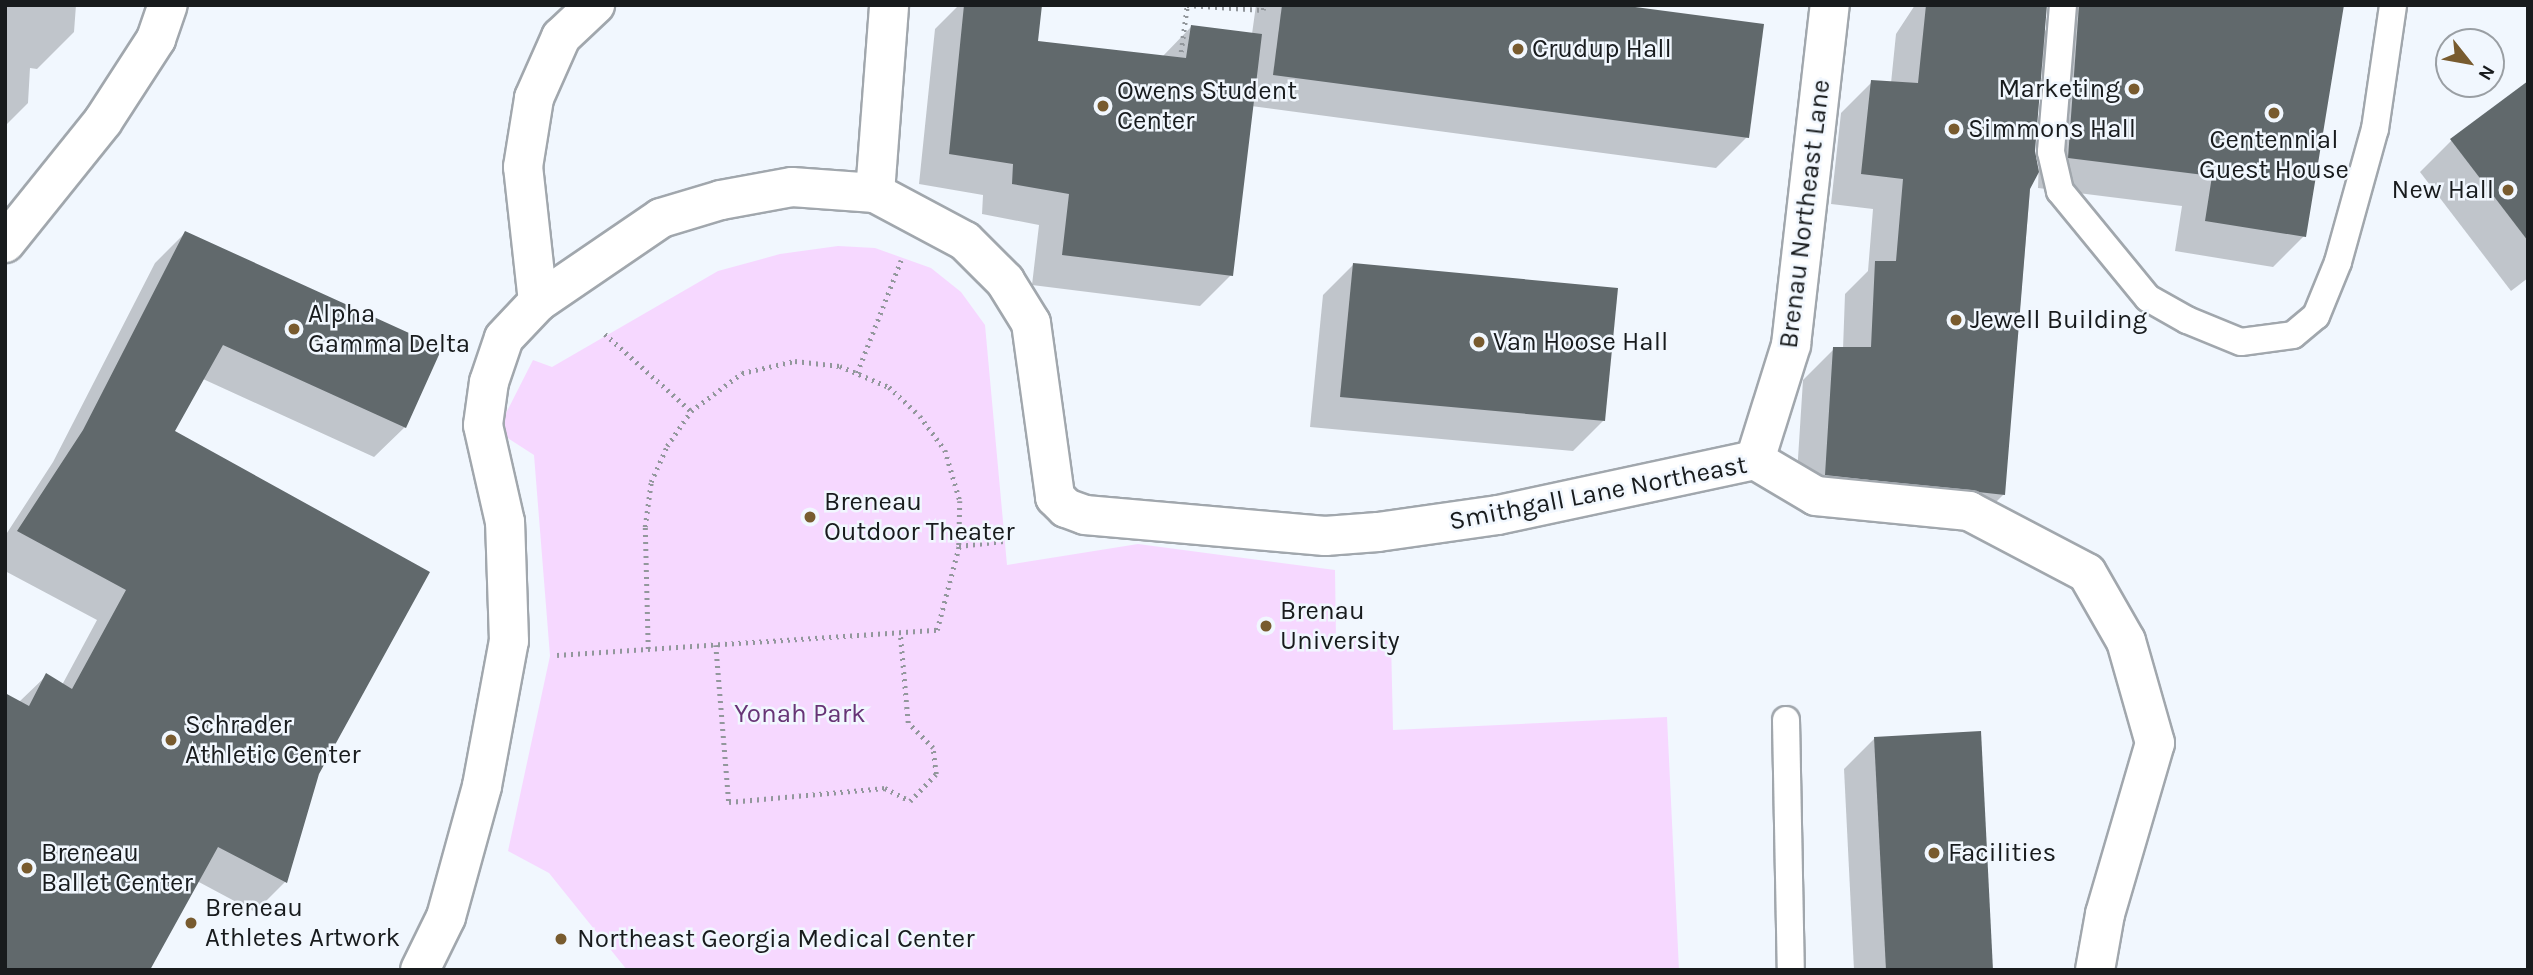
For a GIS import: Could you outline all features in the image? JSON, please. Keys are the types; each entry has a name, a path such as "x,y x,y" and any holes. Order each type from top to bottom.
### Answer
{"street":[{"path":"5,243 103,121 156,38 168,5"},
{"path":"538,302 523,167 534,98 561,37 595,5"},
{"path":"420,970 446,916 478,799 509,641 505,522 483,425 489,382 504,338 538,302 661,218 721,200 792,187 875,192 888,5"},
{"name":"Brenau Northeast Lane","path":"1755,460 1791,345 1830,5"},
{"name":"Smithgall Lane Northeast","path":"875,192 965,241 1005,282 1031,323 1053,489 1066,508 1084,515 1325,536 1378,532 1498,515 1755,460 1816,496 1969,511 2087,573 2126,640 2155,743 2105,914 2095,970"}],"lane":[{"path":"2063,5 2051,152 2060,191 2148,298 2187,320 2241,342 2293,335 2316,316 2338,262 2375,129 2393,5"},
{"path":"1786,720 1791,970"}],"path":[{"path":"1158,5 1175,5"},
{"path":"1181,52 1187,6 1263,10 1264,5"},
{"path":"857,373 902,258 915,214"},
{"path":"605,334 691,411"},
{"path":"550,656 937,630 959,546 960,501 945,450 920,416 889,387 840,366 795,360 742,373 691,411 667,446 651,482 645,527 648,649"},
{"path":"959,546 1004,541"},
{"path":"716,645 729,802 885,788 909,801 936,774 933,748 908,723 900,632"}],"green space":[{"name":"Yonah Park","path":"838,246 875,248 931,268 961,292 985,325 1007,565 1138,544 1335,570 1336,640 1391,639 1393,730 1667,717 1679,970 627,970 549,873 508,851 550,656 534,455 497,431 533,360 552,367 718,271 780,254"}],"building":[{"name":"Owens Student Center","path":"964,5 1042,5 1038,41 1186,58 1191,25 1262,34 1233,276 1062,255 1069,194 1012,184 1013,164 949,154"},
{"name":"Crudup Hall","path":"1282,5 1620,5 1764,24 1749,138 1273,75"},
{"name":"Jewell Building","path":"1926,5 2047,5 2035,151 2039,172 2030,189 2005,495 1825,475 1833,347 1871,347 1875,261 1896,261 1903,179 1861,174 1871,80 1918,83"},
{"path":"2079,5 2344,5 2306,237 2205,221 2212,176 2068,158"},
{"name":"New Hall","path":"2528,81 2528,241 2450,139"},
{"name":"Schrader Athletic Center","path":"185,231 442,348 406,428 223,345 175,431 430,572 319,774 287,883 218,847 150,970 5,970 5,693 29,706 46,673 72,689 126,590 17,531 83,430"},
{"name":"Van Hoose Hall","path":"1353,263 1618,288 1605,421 1340,397"},
{"name":"Facilities","path":"1981,731 1993,970 1886,970 1874,737"}],"place":[{"name":"Crudup Hall","path":"1518,49"},
{"name":"Marketing","path":"2134,89"},
{"name":"Owens Student Center","path":"1103,106"},
{"name":"Centennial Guest House","path":"2274,113"},
{"name":"Simmons Hall","path":"1954,129"},
{"name":"New Hall","path":"2508,190"},
{"name":"Jewell Building","path":"1956,320"},
{"name":"Alpha Gamma Delta","path":"294,329"},
{"name":"Van Hoose Hall","path":"1479,342"},
{"name":"Breneau Outdoor Theater","path":"810,517"},
{"name":"Brenau University","path":"1266,626"},
{"name":"Schrader Athletic Center","path":"171,740"},
{"name":"Facilities","path":"1934,853"},
{"name":"Breneau Ballet Center","path":"27,868"},
{"name":"Breneau Athletes Artwork","path":"191,923"},
{"name":"Northeast Georgia Medical Center","path":"561,939"}]}
